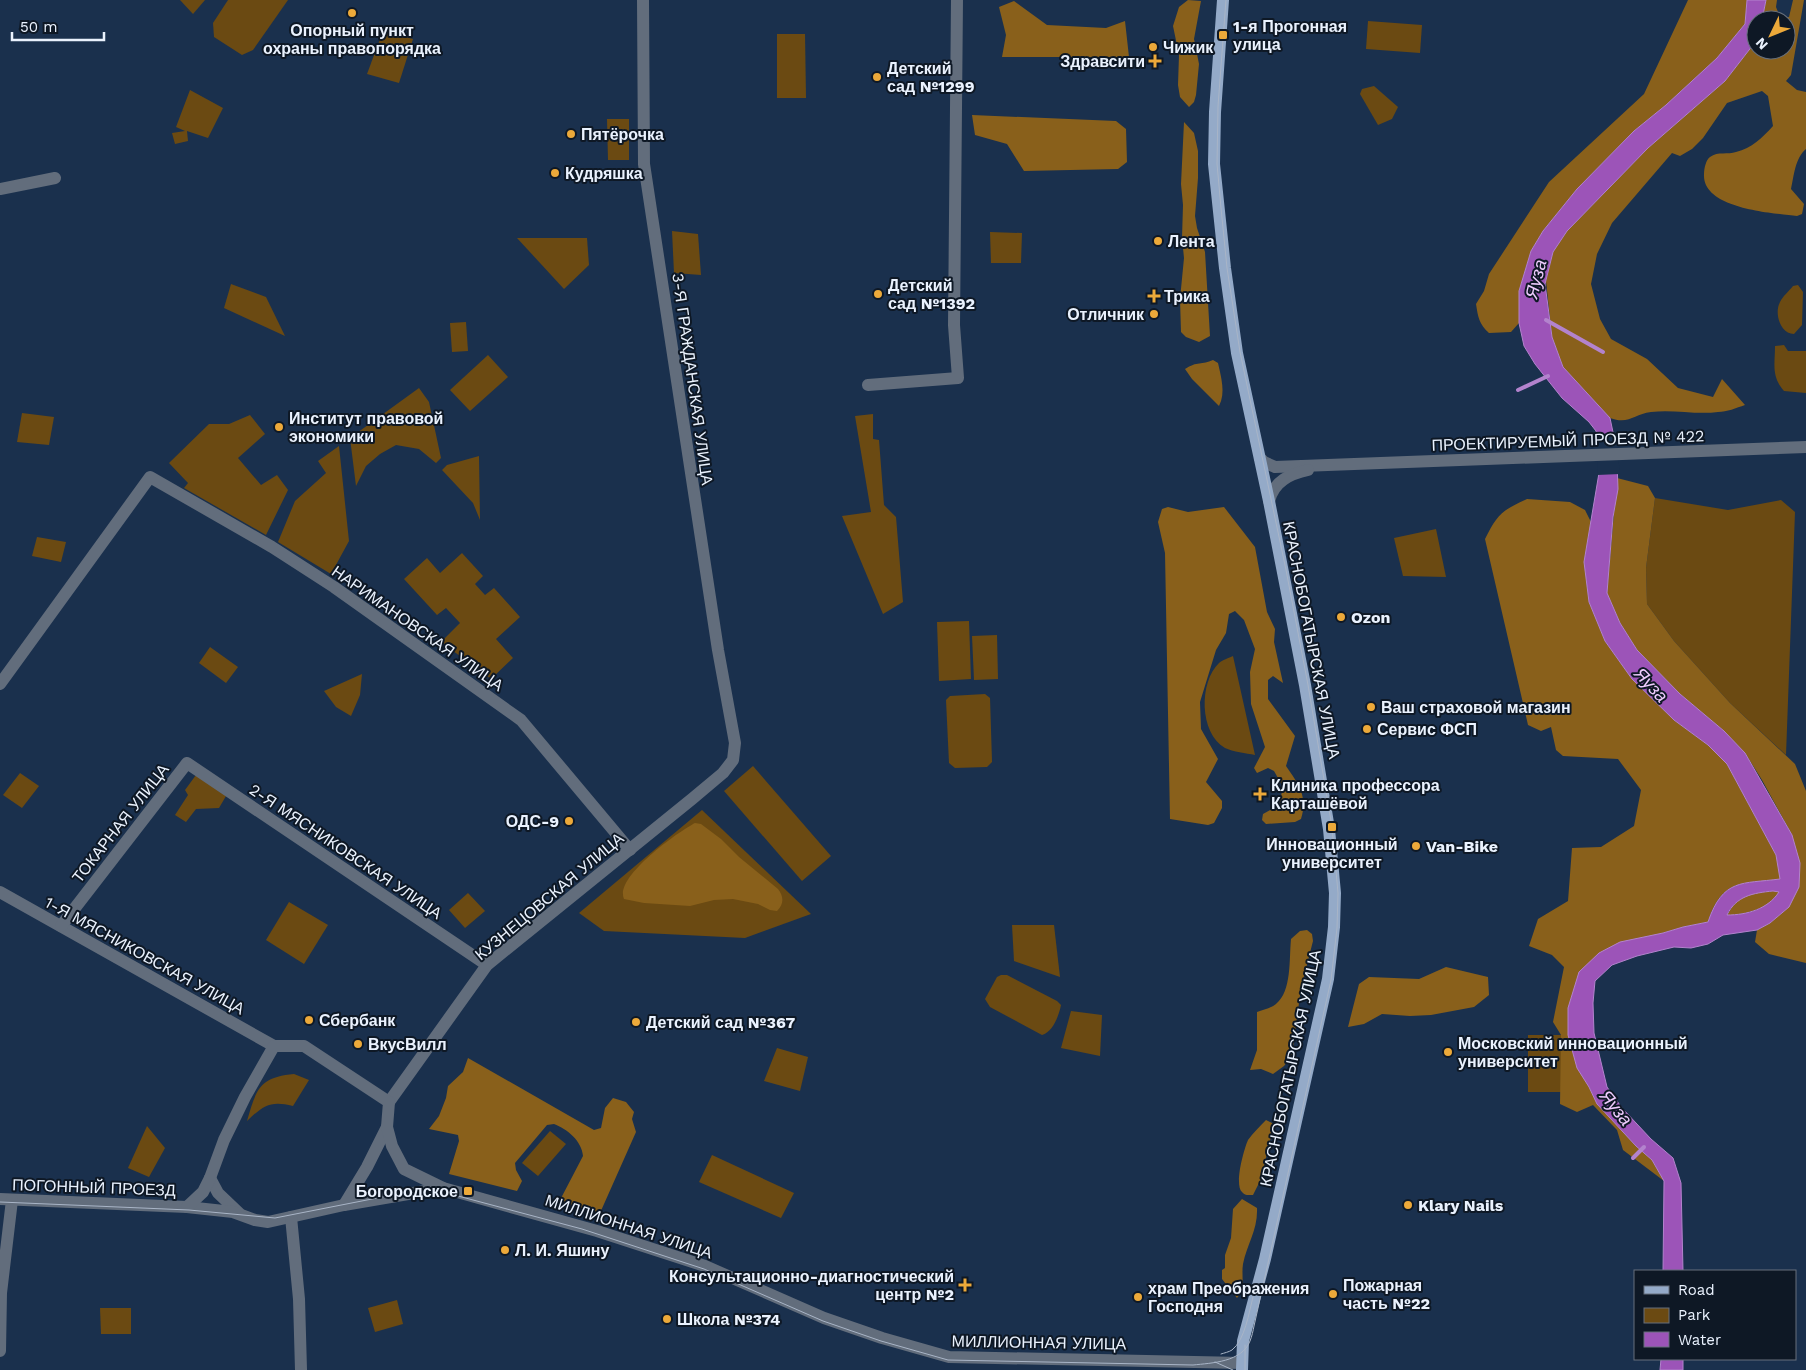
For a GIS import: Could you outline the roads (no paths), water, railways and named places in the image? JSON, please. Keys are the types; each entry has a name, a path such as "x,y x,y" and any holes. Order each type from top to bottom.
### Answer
{"main road":[{"name":"КРАСНОБОГАТЫРСКАЯ УЛИЦА","path":"1223,0 1215,112 1214,164 1224,268 1238,353 1305,685 1329,829 1335,893 1334,927 1326,989 1266,1259 1243,1341 1242,1366"}],"street":[{"name":"3-Я ГРАЖДАНСКАЯ УЛИЦА","path":"643,0 644,164 718,650 735,743 733,760"},
{"path":"868,386 958,378 954,325 957,0"},
{"path":"0,189 55,178"},
{"name":"ПРОЕКТИРУЕМЫЙ ПРОЕЗД № 422","path":"1260,458 1264,462 1276,467 1806,448"},
{"name":"ПРОЕКТИРУЕМЫЙ ПРОЕЗД № 422","path":"1269,501 1279,482 1294,474 1331,464"},
{"name":"НАРИМАНОВСКАЯ УЛИЦА","path":"0,684 150,477 272,547 334,588 520,720 630,850"},
{"name":"КУЗНЕЦОВСКАЯ УЛИЦА","path":"389,1102 487,965 630,850 722,773 733,760"},
{"name":"ТОКАРНАЯ УЛИЦА","path":"61,926 187,763"},
{"name":"2-Я МЯСНИКОВСКАЯ УЛИЦА","path":"187,763 487,965"},
{"name":"1-Я МЯСНИКОВСКАЯ УЛИЦА","path":"0,892 274,1046"},
{"path":"210,1178 224,1140 245,1097 274,1046 304,1046 389,1102"},
{"name":"МИЛЛИОННАЯ УЛИЦА","path":"389,1102 387,1127 392,1146 404,1169 443,1188 597,1231 705,1266 824,1318 882,1338 949,1357 1052,1364 1242,1366"},
{"path":"344,1205 367,1167 387,1127"},
{"name":"МИЛЛИОННАЯ УЛИЦА","path":"210,1178 218,1193 241,1215 268,1222 344,1205 443,1188"},
{"name":"ПОГОННЫЙ ПРОЕЗД","path":"187,1207 202,1192 210,1178"},
{"path":"0,1350 6,1200"},
{"name":"ПОГОННЫЙ ПРОЕЗД","path":"6,1200 187,1207 234,1212 241,1215"},
{"path":"291,1217 299,1300 301,1370"}],"water":[{"path":"1747,0 1766,0 1764,10 1746,10"},
{"name":"Яуза","path":"1746,12 1746,54 1725,81 1648,148 1567,231 1553,252 1545,284 1552,337 1563,367 1610,418 1617,462 1618,489 1613,517 1607,593 1620,623 1637,650 1680,694 1724,731 1745,753 1792,835 1800,863 1799,887 1789,907 1770,923 1757,930 1723,935 1708,944 1691,948 1674,947 1637,956 1612,965 1595,981 1593,1003 1594,1033 1607,1087 1622,1108 1651,1139 1673,1158 1681,1183 1683,1270 1663,1270 1664,1181 1652,1160 1636,1146 1597,1104 1577,1068 1568,1035 1568,1008 1579,972 1599,953 1620,942 1708,922 1720,897 1727,890 1744,883 1780,879 1776,855 1727,764 1708,745 1674,720 1632,679 1605,641 1589,602 1584,562 1600,467 1600,448 1596,431 1589,422 1562,398 1535,364 1524,346 1519,323 1519,291 1531,251 1543,231 1577,189 1634,131 1666,105 1717,58 1745,24","holes":["1779,892 1769,903 1756,910 1742,914 1727,915 1735,904 1752,894"]},
{"path":"1661,1360 1683,1360 1683,1370 1660,1370"}],"waterway":[{"path":"1546,320 1603,352"},
{"path":"1518,390 1548,376"},
{"path":"1633,1158 1644,1147"}],"tram line":[{"path":"0,1202 189,1210 275,1218 428,1188 582,1229 704,1269 823,1321 881,1341 948,1360 1193,1365 1226,1360 1246,1348 1253,1332 1331,980 1337,928 1338,893 1332,827 1308,685 1240,352 1227,268 1217,164 1218,106 1226,0"},
{"path":"1221,1354 1232,1350 1240,1340 1253,1297"},
{"path":"1245,1345 1245,1370"},
{"path":"1215,1362 1233,1370"}],"place":[{"name":"Опорный пункт охраны правопорядка","path":"352,13"},
{"name":"1-я Прогонная улица","path":"1223,35"},
{"name":"Чижик","path":"1153,47"},
{"name":"Здравсити","path":"1155,61"},
{"name":"Детский сад №1299","path":"877,77"},
{"name":"Пятёрочка","path":"571,134"},
{"name":"Кудряшка","path":"555,173"},
{"name":"Лента","path":"1158,241"},
{"name":"Детский сад №1392","path":"878,294"},
{"name":"Трика","path":"1154,296"},
{"name":"Отличник","path":"1154,314"},
{"name":"Институт правовой экономики","path":"279,427"},
{"name":"Ozon","path":"1341,617"},
{"name":"Ваш страховой магазин","path":"1371,707"},
{"name":"Сервис ФСП","path":"1367,729"},
{"name":"Клиника профессора Карташёвой","path":"1260,794"},
{"name":"ОДС-9","path":"569,821"},
{"name":"Инновационный университет","path":"1332,827"},
{"name":"Van-Bike","path":"1416,846"},
{"name":"Сбербанк","path":"309,1020"},
{"name":"Детский сад №367","path":"636,1022"},
{"name":"ВкусВилл","path":"358,1044"},
{"name":"Московский инновационный университет","path":"1448,1052"},
{"name":"Богородское","path":"468,1191"},
{"name":"Klary Nails","path":"1408,1205"},
{"name":"Л. И. Яшину","path":"505,1250"},
{"name":"Консультационно-диагностический центр №2","path":"965,1285"},
{"name":"Пожарная часть №22","path":"1333,1294"},
{"name":"храм Преображения Господня","path":"1138,1297"},
{"name":"Школа №374","path":"667,1319"}]}
